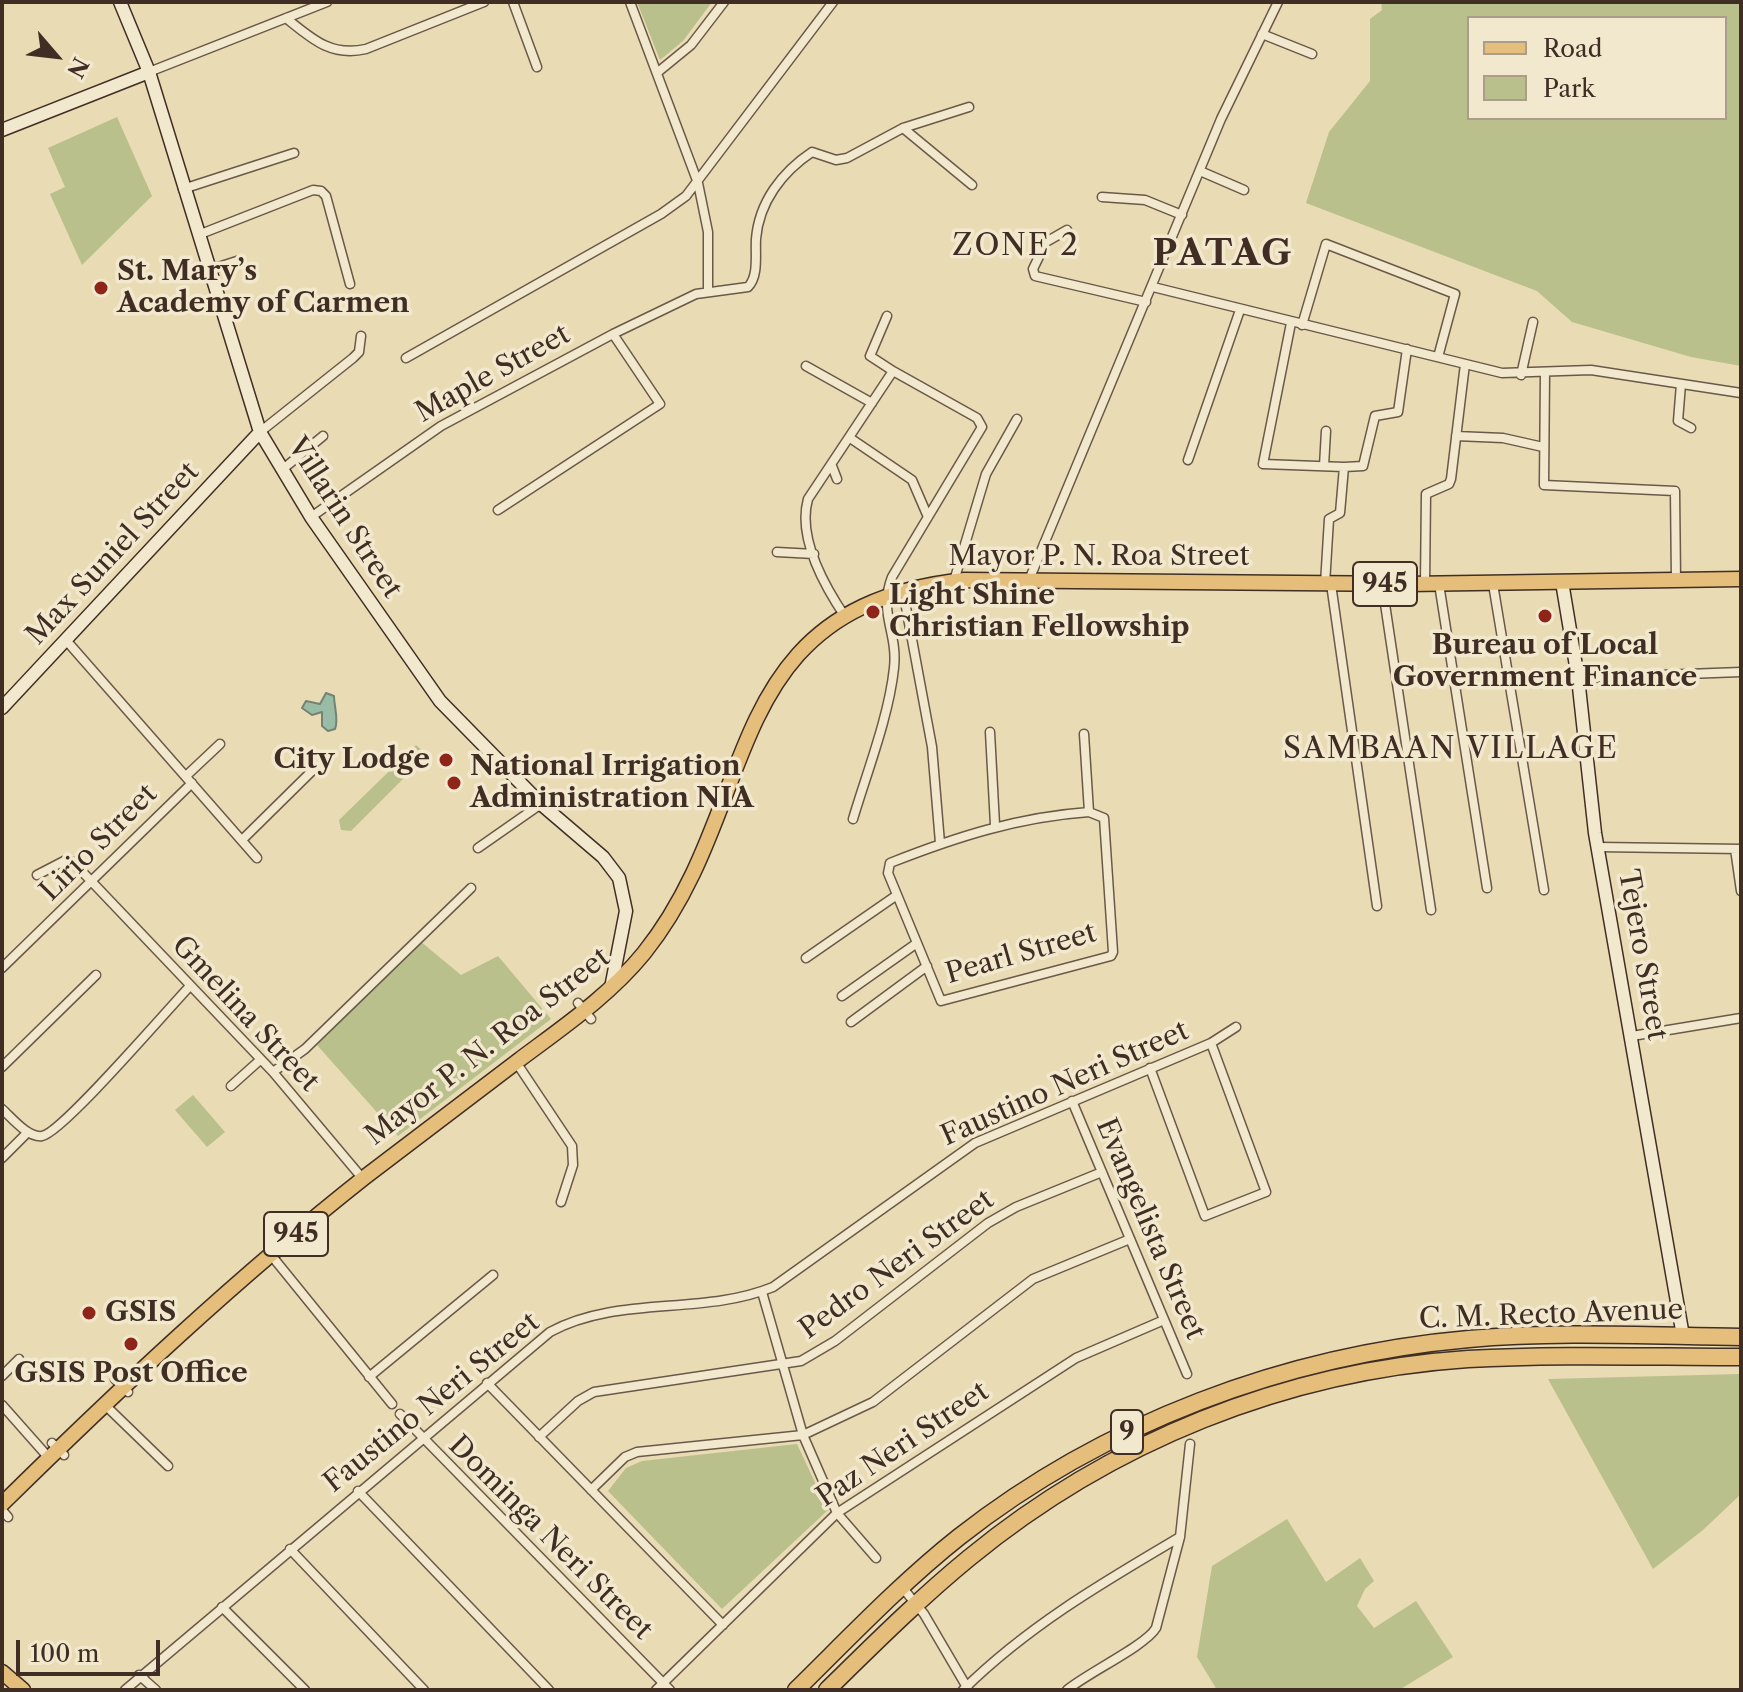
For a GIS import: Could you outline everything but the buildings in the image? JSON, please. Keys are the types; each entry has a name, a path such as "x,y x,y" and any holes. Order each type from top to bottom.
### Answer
{"highway":[{"path":"1534,1337 1534,1358"},
{"path":"1559,1337 1559,1358"},
{"name":"C. M. Recto Avenue","path":"796,1690 902,1587 1003,1505 1078,1457 1187,1406 1266,1379 1390,1349 1474,1338 1741,1337"},
{"name":"C. M. Recto Avenue","path":"827,1690 916,1604 991,1540 1062,1491 1129,1452 1265,1396 1357,1374 1469,1359 1741,1357"},
{"path":"1187,1406 1194,1423"}],"main road":[{"name":"Villarin Street","path":"120,2 149,72 260,432 311,517 440,701 541,804 603,857 619,878 626,911 611,988"},
{"path":"2,130 149,72"},
{"name":"Max Suniel Street","path":"2,708 260,432"},
{"name":"Mayor P. N. Roa Street","path":"4,1510 122,1386 193,1322 363,1179 611,988 645,951 674,906 773,684 807,645 846,618 903,591 954,581 1493,584 1741,579"},
{"name":"Tejero Street","path":"1562,582 1578,678 1598,847 1683,1336"},
{"path":"2,1672 23,1690"}],"street":[{"path":"149,72 327,2"},
{"path":"286,18 328,49 348,53 366,49 484,2"},
{"path":"513,2 537,67"},
{"path":"630,2 698,183 708,232 708,291"},
{"path":"658,72 691,45 724,2"},
{"path":"406,358 661,214 698,183 833,2"},
{"path":"1029,580 1200,171 1278,2"},
{"path":"1262,34 1312,54"},
{"path":"903,128 969,107"},
{"path":"903,128 972,185"},
{"name":"Maple Street","path":"311,517 441,426 613,334 708,291 744,289 752,283 758,229 778,181 804,158 816,152 836,160 847,158 903,128"},
{"path":"183,189 294,153"},
{"path":"1200,171 1244,190"},
{"path":"198,235 313,190 321,191 326,196 350,284"},
{"path":"1102,197 1145,200 1182,215"},
{"path":"1067,230 1043,246 1033,269 1035,276 1146,302"},
{"path":"1302,325 1326,244 1455,294 1438,357"},
{"path":"209,270 240,260"},
{"path":"1153,287 1291,323 1521,375 1591,370 1741,393"},
{"path":"1188,460 1240,310"},
{"path":"853,819 894,671 894,644 884,598 928,517 980,435 981,424 870,356 887,316"},
{"path":"1521,375 1533,322"},
{"path":"1291,323 1263,464 1363,466 1375,416 1398,412 1407,349"},
{"path":"498,510 660,404 613,334"},
{"path":"260,432 353,358 359,352 361,336"},
{"path":"1465,364 1449,484 1426,494 1432,584 1487,888"},
{"path":"806,366 872,403"},
{"path":"846,618 826,588 804,512 808,499 893,371"},
{"path":"1545,373 1543,483 1548,488 1675,491 1676,581"},
{"path":"1681,384 1678,421 1691,428"},
{"path":"954,581 986,474 1017,419"},
{"path":"1324,466 1326,431"},
{"path":"283,469 323,436"},
{"path":"1456,436 1503,438 1543,447"},
{"path":"850,438 912,480 928,517"},
{"path":"832,466 837,479"},
{"path":"1344,467 1340,513 1329,519 1328,584 1377,906"},
{"path":"777,552 814,554"},
{"path":"1382,584 1431,910"},
{"path":"1493,584 1544,890"},
{"path":"903,591 932,747 940,843"},
{"path":"65,639 257,858"},
{"path":"1578,678 1741,672"},
{"path":"990,732 995,825"},
{"path":"1084,734 1089,812"},
{"name":"Lirio Street","path":"2,968 91,882 220,744"},
{"path":"242,840 314,769"},
{"path":"478,848 541,804"},
{"name":"Pearl Street","path":"1089,812 1104,818 1113,952 1111,956 944,1002 939,999 887,868 890,863 940,843 995,825 1038,816 1089,812"},
{"path":"1598,847 1738,849 1741,891"},
{"name":"Gmelina Street","path":"37,875 70,861 273,1072 363,1179"},
{"path":"273,1072 305,1049 471,888"},
{"path":"806,958 897,895"},
{"path":"842,996 917,943"},
{"path":"851,1022 927,966"},
{"path":"2,1067 96,975"},
{"path":"2,1109 28,1132 39,1137 46,1135 60,1124 190,986"},
{"path":"1632,1036 1741,1018"},
{"name":"Faustino Neri Street","path":"125,1690 420,1438 550,1332 583,1317 762,1292 785,1280 943,1163 975,1143 1211,1043 1236,1027"},
{"path":"1150,1068 1205,1216 1266,1192 1211,1043"},
{"path":"231,1086 260,1060"},
{"path":"516,1062 572,1146 573,1165 561,1202"},
{"name":"Evangelista Street","path":"1072,1101 1187,1374"},
{"path":"2,1158 28,1132"},
{"name":"Pedro Neri Street","path":"539,1437 578,1401 594,1392 801,1361 835,1341 988,1223 1016,1207 1102,1172"},
{"path":"591,1490 625,1457 637,1452 803,1435 873,1402 1033,1279 1130,1239"},
{"path":"271,1255 392,1404"},
{"path":"369,1377 493,1275"},
{"path":"762,1292 803,1435 837,1513 876,1558"},
{"name":"Paz Neri Street","path":"663,1688 837,1513 1076,1358 1164,1320"},
{"path":"2,1376 19,1359"},
{"path":"487,1383 723,1625"},
{"path":"104,1404 168,1466"},
{"path":"2,1405 56,1452"},
{"name":"Dominga Neri Street","path":"400,1414 663,1688"},
{"path":"1067,1690 1153,1633 1180,1537 1190,1444"},
{"path":"358,1491 549,1690"},
{"path":"902,1587 916,1604 966,1689 1012,1644 1063,1606 1180,1537"},
{"path":"290,1549 424,1690"},
{"path":"222,1607 305,1690"},
{"path":"139,1675 156,1690"}],"green space":[{"path":"637,2 712,2 683,41 660,60"},
{"path":"1381,2 1741,2 1741,366 1691,357 1572,322 1537,291 1306,203 1329,132 1370,81 1370,19 1382,10"},
{"path":"117,117 152,196 82,265 50,194 65,187 48,148"},
{"path":"416,745 427,755 351,831 341,830 339,820"},
{"path":"420,941 461,975 498,956 551,1019 398,1136 317,1045"},
{"path":"193,1095 225,1132 207,1147 175,1110"},
{"path":"1740,1374 1741,1494 1703,1530 1653,1569 1548,1379"},
{"path":"797,1444 828,1510 722,1609 608,1491 626,1468 642,1461"},
{"path":"1287,1519 1326,1582 1360,1558 1374,1581 1365,1589 1357,1606 1374,1628 1416,1601 1453,1657 1399,1690 1217,1690 1197,1657 1212,1566"}],"shaded area":[{"path":"326,693 334,696 336,717 335,729 328,731 322,726 322,712 312,715 302,708 306,701 320,704"}],"place":[{"name":"St. Mary’s Academy of Carmen","path":"101,288"},
{"name":"Light Shine Christian Fellowship","path":"873,612"},
{"name":"Bureau of Local Government Finance","path":"1545,616"},
{"name":"City Lodge","path":"446,760"},
{"name":"National Irrigation Administration NIA","path":"454,783"},
{"name":"GSIS","path":"89,1313"},
{"name":"GSIS Post Office","path":"131,1344"}],"district":[{"name":"ZONE 2","path":"1016,246"},
{"name":"PATAG","path":"1223,255"},
{"name":"SAMBAAN VILLAGE","path":"1451,749"}]}
